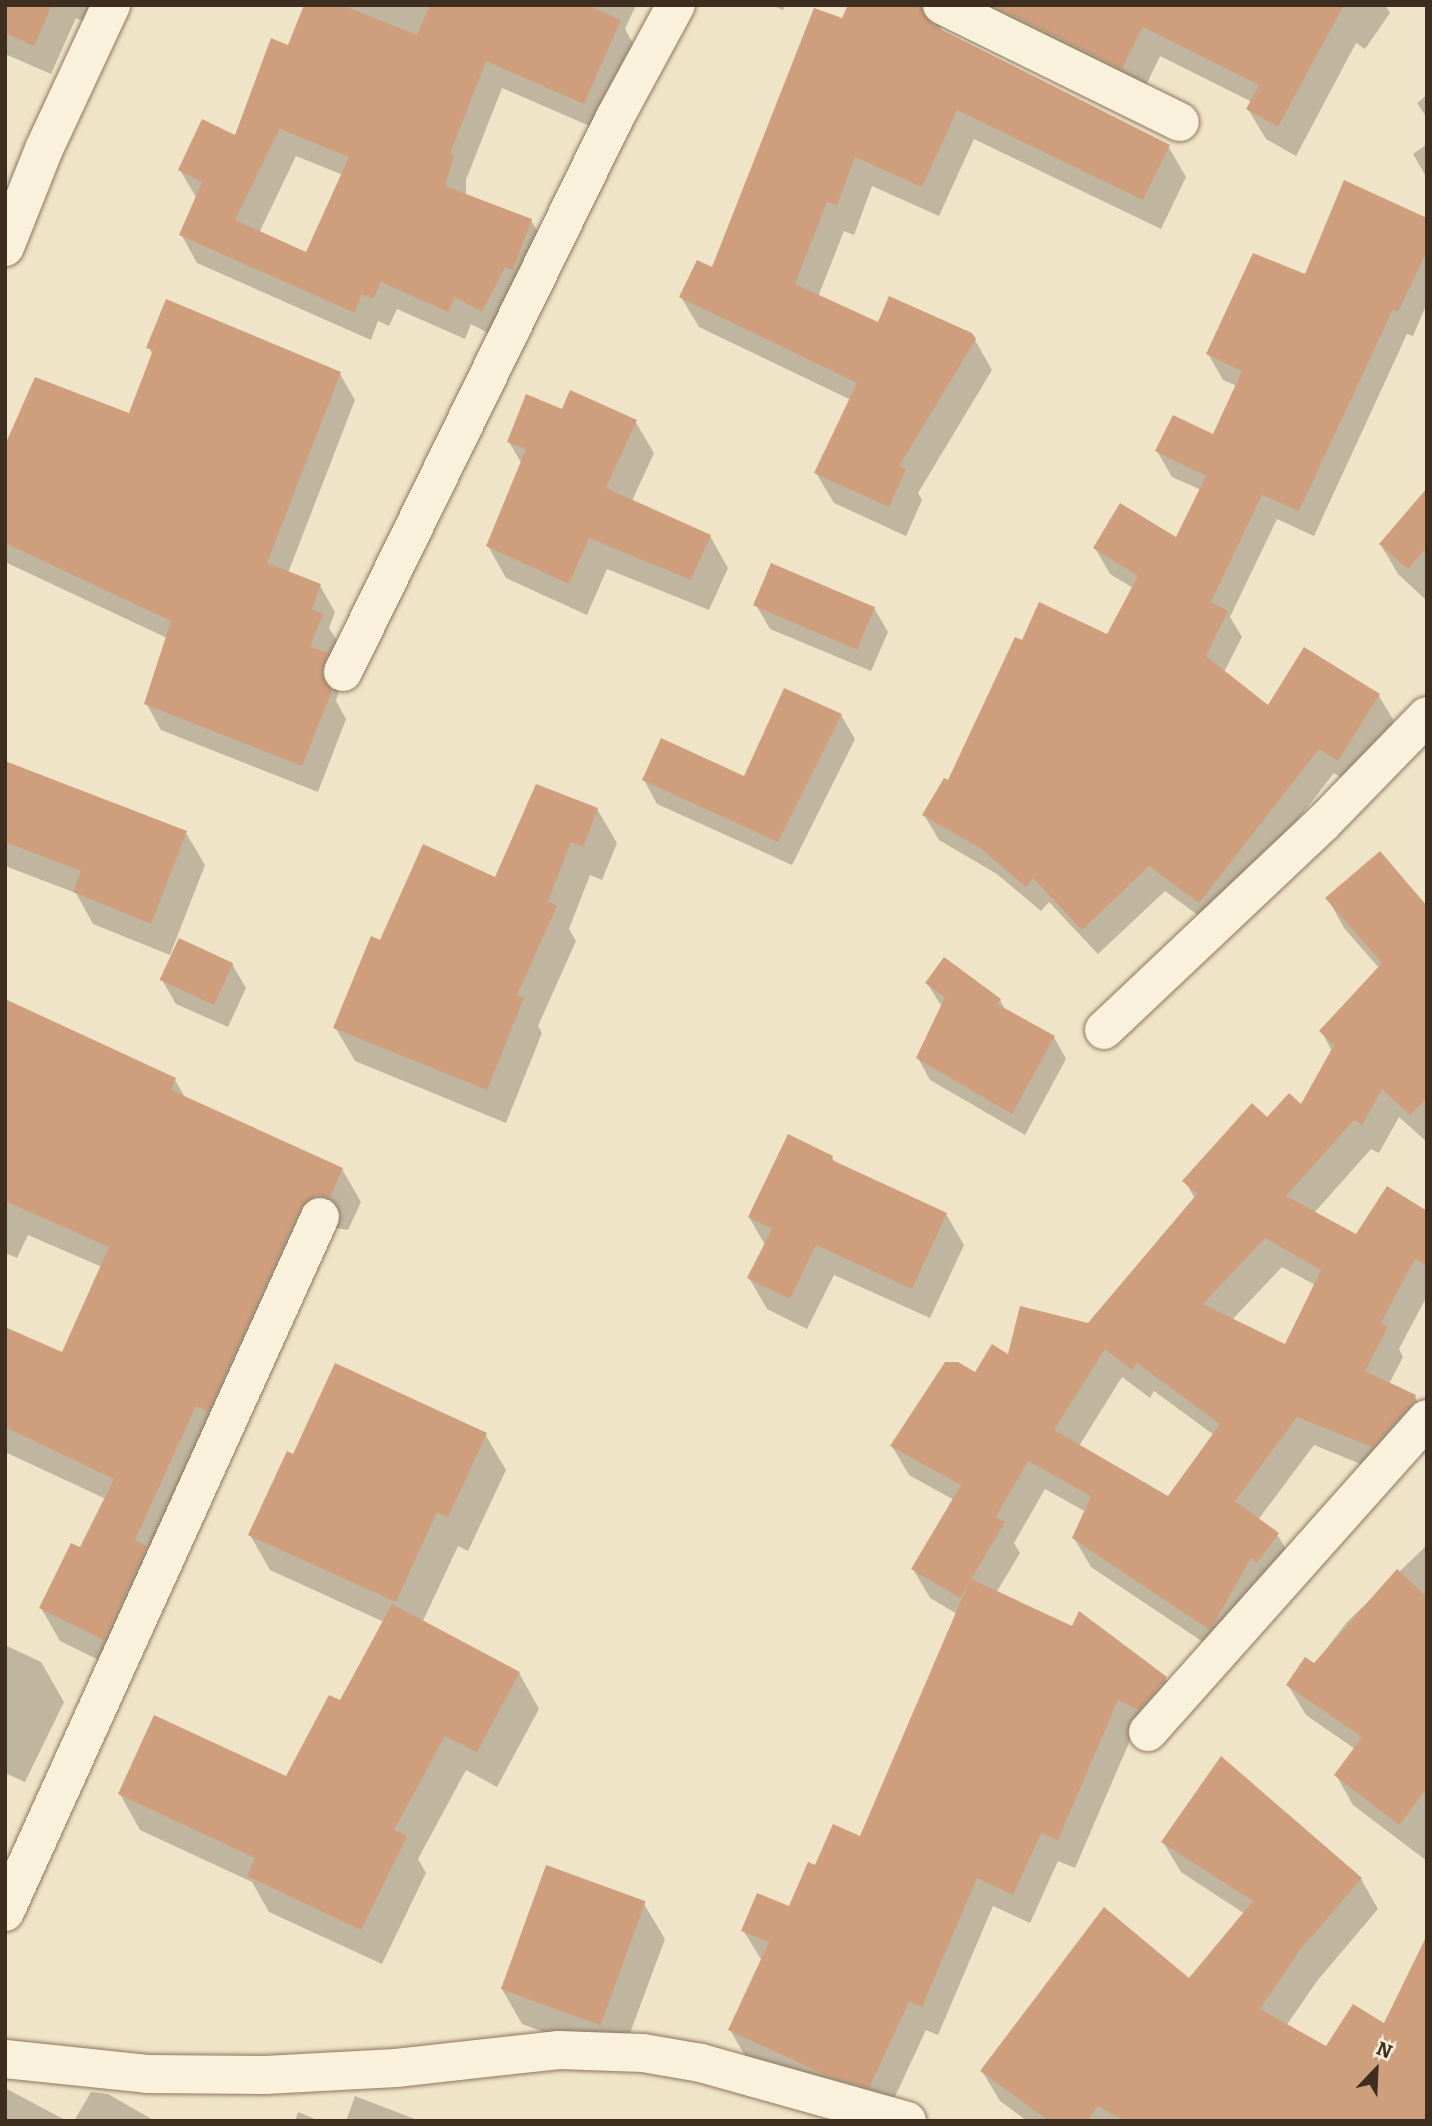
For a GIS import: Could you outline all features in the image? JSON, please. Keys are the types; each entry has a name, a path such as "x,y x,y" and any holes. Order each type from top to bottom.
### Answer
{"street":[{"path":"5,247 44,149 111,5"},
{"path":"342,672 614,119 676,5"},
{"path":"942,5 1180,122"},
{"path":"1104,1030 1323,823 1427,716"},
{"path":"5,1912 320,1217"},
{"path":"1149,1732 1427,1419"},
{"path":"5,2059 147,2074 265,2075 396,2068 559,2050 643,2053 701,2063 907,2121"}],"building":[{"path":"5,5 52,5 34,46 5,33"},
{"path":"304,5 342,5 417,35 430,5 587,5 621,20 584,104 486,61 450,154 454,155 445,186 532,219 513,270 505,267 482,312 455,297 448,312 381,282 373,299 362,294 355,313 179,235 202,182 178,170 202,119 235,135 271,38 288,45","holes":["280,129 349,157 306,252 235,220"]},
{"path":"848,5 920,5 932,25 1170,145 1143,200 957,110 922,187 855,157 837,205 827,202 795,284 878,322 889,296 972,333 976,339 899,466 906,469 889,507 814,473 857,383 679,297 697,260 712,267 814,8 842,18"},
{"path":"992,5 1344,5 1278,127 1246,109 1259,85 1143,27 1122,69"},
{"path":"1344,180 1427,218 1427,251 1398,312 1393,309 1299,511 1262,495 1211,602 1228,611 1206,656 1268,705 1304,647 1380,694 1338,761 1319,749 1199,903 1149,866 1082,930 1033,878 1026,887 980,848 922,815 944,778 948,780 1015,637 1022,640 1039,602 1107,634 1138,576 1093,548 1120,503 1176,537 1206,476 1155,451 1173,415 1213,434 1242,371 1206,354 1253,253 1305,274"},
{"path":"166,299 341,372 267,563 321,584 312,609 323,614 310,647 328,653 321,674 332,691 302,766 144,704 171,621 5,543 5,445 35,377 129,413 153,350 146,348"},
{"path":"570,390 637,420 606,488 711,535 691,580 589,538 569,584 486,546 526,449 507,442 526,394 562,409"},
{"path":"1427,488 1427,547 1408,569 1379,544"},
{"path":"771,563 875,607 857,649 753,605"},
{"path":"784,688 842,714 778,842 642,780 661,738 744,776"},
{"path":"5,761 187,831 151,924 73,892 81,871 5,842"},
{"path":"536,784 598,808 583,847 571,842 548,901 557,906 517,995 524,998 487,1090 333,1028 371,936 380,940 423,844 495,877"},
{"path":"1380,851 1427,906 1427,1098 1410,1115 1382,1089 1362,1125 1354,1120 1286,1196 1356,1234 1387,1186 1427,1211 1427,1266 1415,1259 1381,1323 1388,1327 1365,1371 1416,1395 1413,1403 1372,1447 1297,1417 1235,1501 1279,1533 1257,1563 1251,1558 1210,1630 1072,1538 1091,1496 1028,1461 996,1517 1005,1522 971,1579 1072,1626 1079,1611 1167,1677 1139,1710 1118,1700 1058,1840 1041,1833 1013,1895 977,1878 922,2007 909,2002 869,2088 826,2075 728,2030 769,1942 741,1931 757,1893 789,1906 808,1862 815,1865 833,1824 860,1836 969,1582 960,1598 911,1569 961,1485 890,1446 945,1362 958,1362 975,1372 992,1344 1008,1354 1020,1306 1088,1323 1197,1194 1182,1181 1252,1103 1267,1117 1289,1093 1301,1104 1334,1045 1319,1031 1382,963 1325,898","holes":["1265,1238 1321,1270 1285,1344 1203,1304","1105,1349 1132,1370 1137,1363 1220,1424 1168,1496 1054,1430"]},
{"path":"179,938 233,963 214,1005 160,980"},
{"path":"944,957 1001,999 997,1004 1055,1036 1012,1114 916,1058 945,997 925,983"},
{"path":"5,999 176,1078 171,1090 343,1168 330,1197 317,1195 300,1208 208,1412 196,1406 135,1540 147,1546 104,1640 39,1608 71,1543 80,1547 114,1479 5,1427 5,1327 62,1352 109,1247 5,1201"},
{"path":"788,1134 833,1156 832,1160 947,1213 912,1289 816,1245 790,1299 747,1278 772,1229 748,1217"},
{"path":"335,1363 487,1433 448,1517 437,1512 396,1602 248,1535 287,1451 293,1454"},
{"path":"1397,1569 1427,1597 1427,1788 1399,1825 1334,1775 1362,1737 1286,1685 1305,1657 1314,1663"},
{"path":"392,1604 520,1672 477,1752 445,1736 394,1830 407,1836 361,1930 247,1876 255,1858 118,1794 154,1715 286,1776 329,1695 340,1700"},
{"path":"1221,1756 1362,1878 1300,1950 1260,2009 1326,2046 1353,2004 1384,2023 1427,1935 1427,2121 1125,2121 1098,2106 1087,2121 1049,2121 980,2071 1104,1907 1189,1978 1253,1901 1161,1842"},
{"path":"546,1865 646,1901 600,2025 501,1989"}]}
